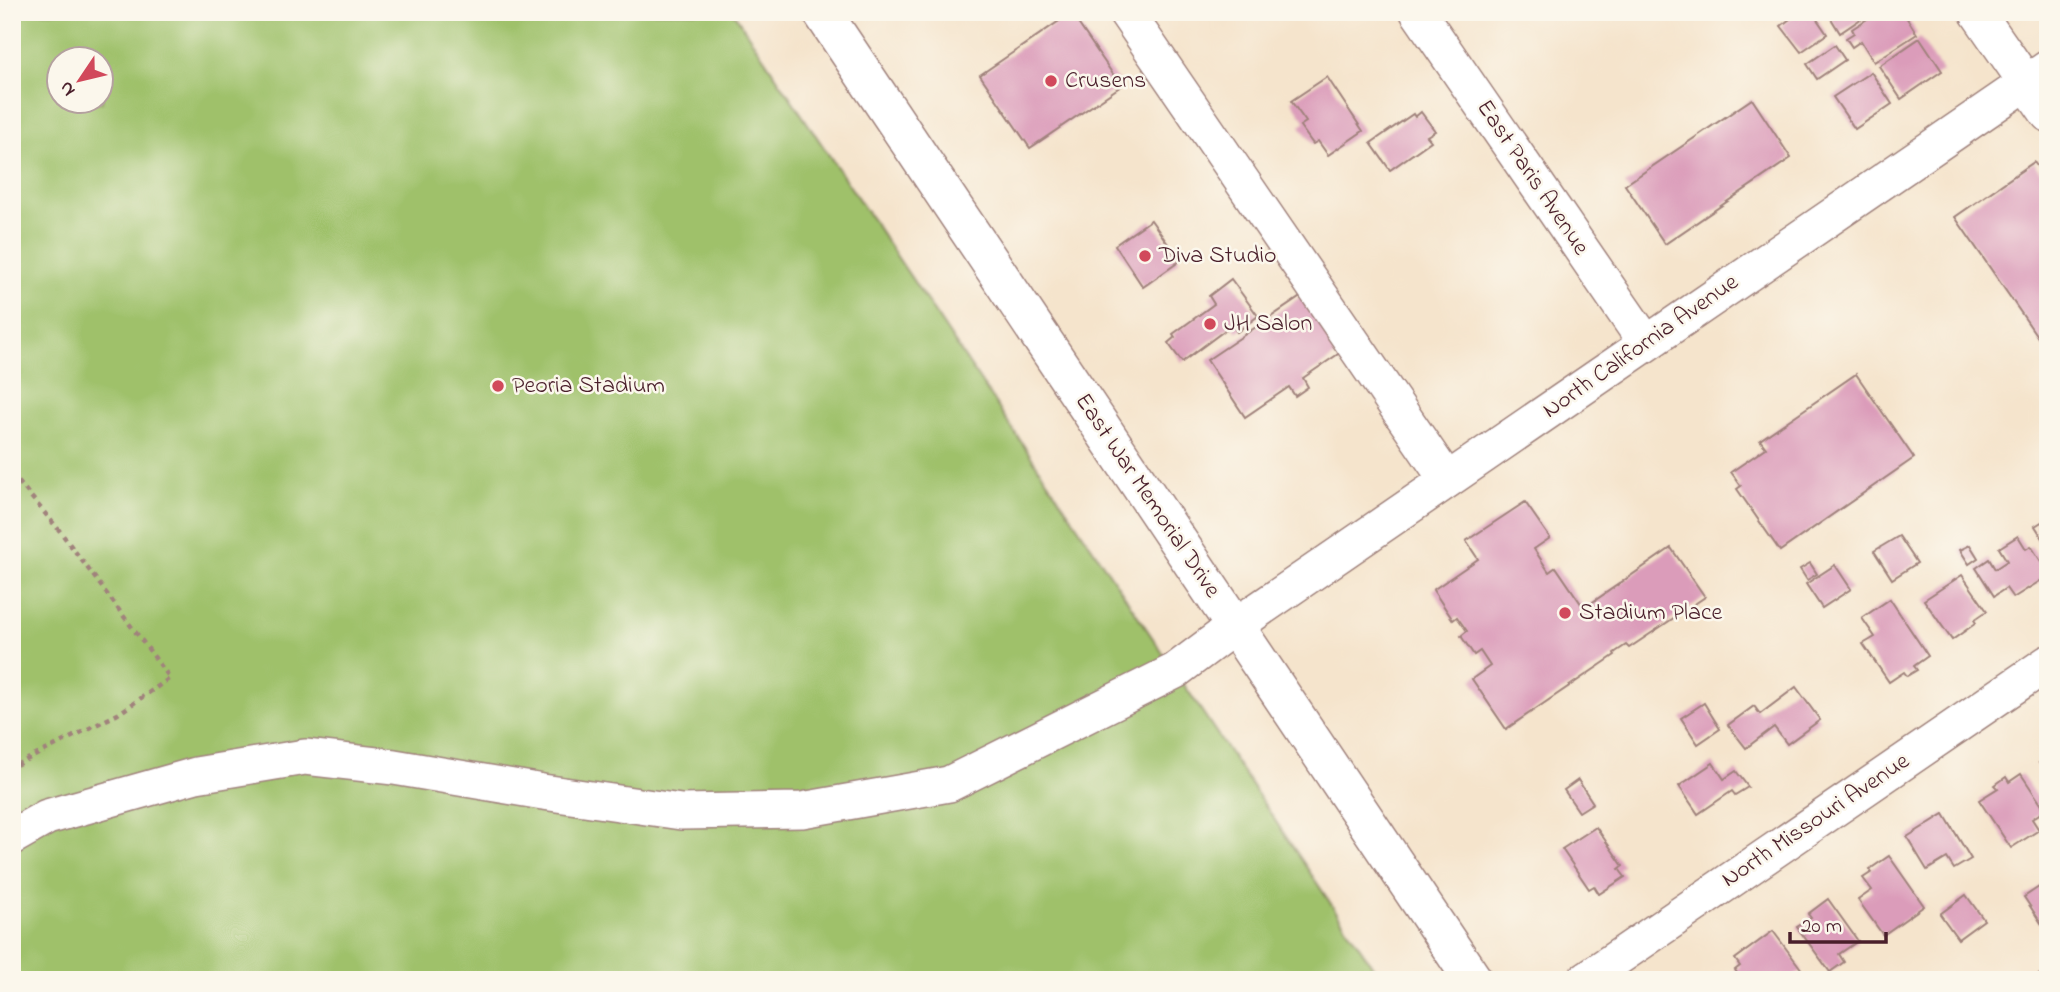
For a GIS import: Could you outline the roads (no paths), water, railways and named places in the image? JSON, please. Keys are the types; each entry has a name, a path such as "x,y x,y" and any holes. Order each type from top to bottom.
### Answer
{"highway":[{"name":"East War Memorial Drive","path":"822,12 1473,980"}],"street":[{"path":"1126,12 1447,480"},
{"name":"East Paris Avenue","path":"1418,12 1646,344"},
{"path":"1977,12 2037,75 2048,114"},
{"name":"North California Avenue","path":"12,837 47,817 184,779 305,757 394,767 681,812 802,810 949,784 1175,671 1235,626 2037,75"},
{"name":"North Missouri Avenue","path":"1585,980 2048,663"}],"place":[{"name":"Crusens","path":"1051,81"},
{"name":"Diva Studio","path":"1145,256"},
{"name":"JH Salon","path":"1210,324"},
{"name":"Peoria Stadium","path":"498,386"},
{"name":"Stadium Place","path":"1565,613"}]}
